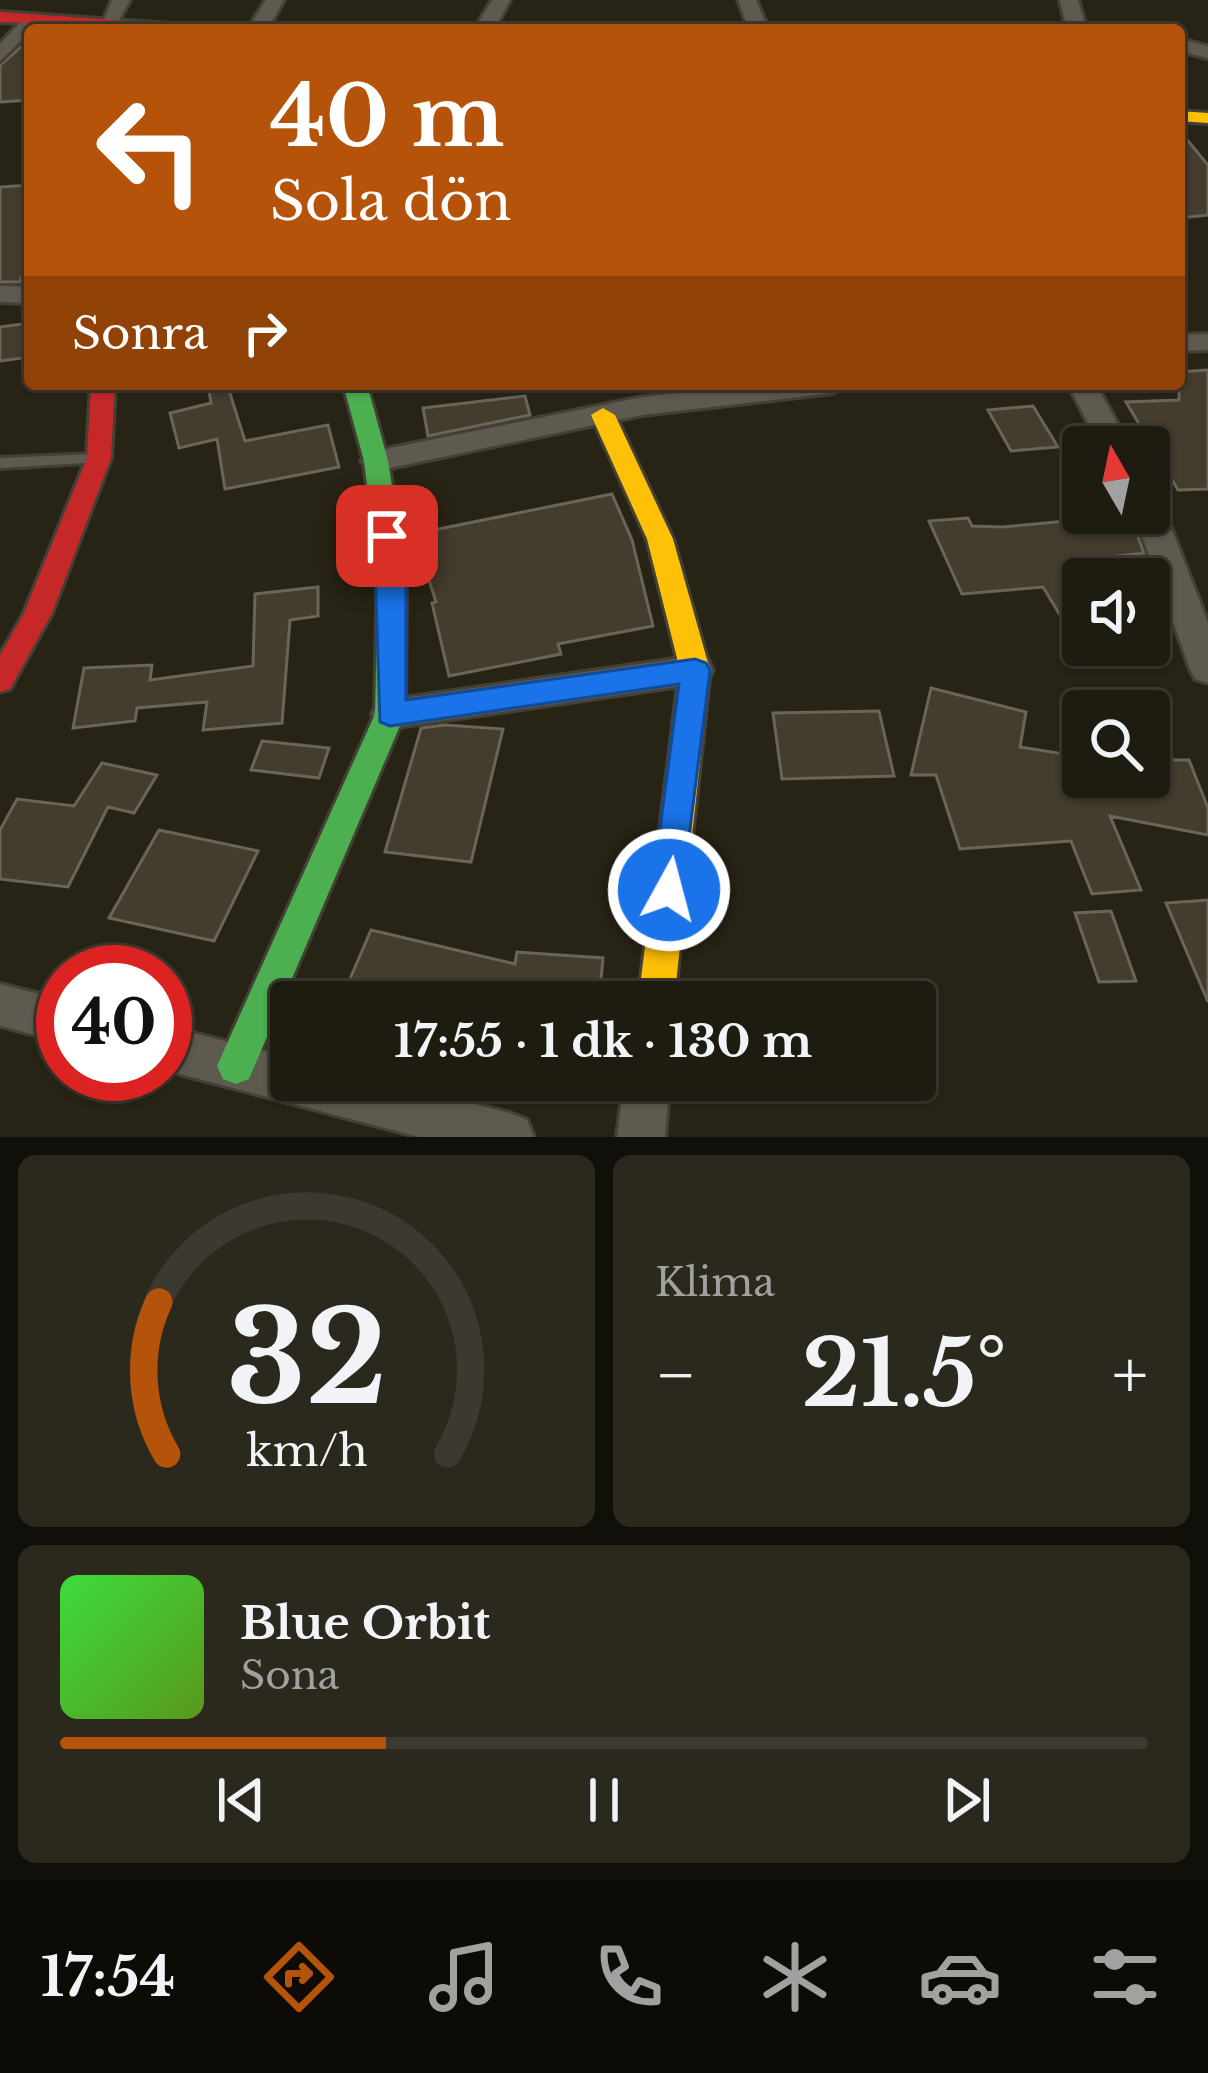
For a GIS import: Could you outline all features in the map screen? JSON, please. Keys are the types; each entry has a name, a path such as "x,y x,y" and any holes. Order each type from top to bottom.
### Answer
{"street":[{"path":"12,0 152,24"},
{"path":"0,17 109,16"},
{"path":"29,24 33,20"},
{"path":"0,55 24,30"},
{"path":"0,680 38,613 99,458 103,390"},
{"path":"236,1066 390,714 392,573 376,460 357,390"},
{"path":"376,460 757,390"},
{"path":"1085,390 1104,426"},
{"path":"603,415 643,491 688,621 695,670 658,981"},
{"path":"1157,534 1208,669"},
{"path":"390,714 695,670"},
{"path":"0,1005 36,1014"},
{"path":"192,1055 510,1137"},
{"path":"640,1137 644,1101"}],"lane":[{"path":"0,464 99,458"}],"building":[{"path":"24,46 24,100 0,102 0,65"},
{"path":"1185,137 1208,165 1208,215 1185,217"},
{"path":"24,185 20,282 0,282 0,187"},
{"path":"24,324 24,358 0,361 0,327"},
{"path":"1208,370 1208,489 1178,490 1170,476 1170,426 1140,426 1126,402 1179,400 1179,390 1185,390 1185,372"},
{"path":"209,390 229,390 245,441 328,425 339,467 225,489 217,439 179,448 170,413 211,403"},
{"path":"525,396 530,415 428,436 423,408"},
{"path":"1033,406 1058,447 1011,451 988,410"},
{"path":"612,494 632,540 653,626 558,644 561,654 449,676 432,603 436,602 414,534"},
{"path":"968,518 972,526 1062,521 1062,534 1137,534 1144,553 1062,558 1062,618 1043,587 962,594 929,521"},
{"path":"318,587 318,616 290,620 282,723 203,730 207,702 137,708 135,721 73,728 84,668 152,665 150,680 253,666 255,594"},
{"path":"931,688 1026,712 1020,747 1062,754 1062,798 1170,798 1170,760 1189,760 1208,808 1208,835 1110,816 1141,890 1092,894 1071,841 960,849 936,775 911,775"},
{"path":"879,711 894,776 782,779 773,713"},
{"path":"421,728 503,729 471,862 385,852"},
{"path":"262,741 329,748 319,778 251,770"},
{"path":"102,763 157,775 134,813 108,807 68,887 0,879 0,830 17,799 74,806"},
{"path":"159,830 258,851 214,941 109,918"},
{"path":"1208,900 1208,1002 1166,903"},
{"path":"1111,911 1136,981 1099,982 1075,913"},
{"path":"371,930 515,964 517,952 603,958 601,981 349,981"}],"traffic: fast":[{"path":"236,1066 390,714 392,573 376,461 357,390"}],"traffic: slow":[{"path":"1185,116 1208,118"},
{"path":"603,415 660,539 695,670 658,981"}],"traffic: jam":[{"path":"0,17 100,24"},
{"path":"0,681 38,613 99,458 103,390"}],"route":[{"path":"387,536 392,573 390,714 695,670 669,890"}]}
